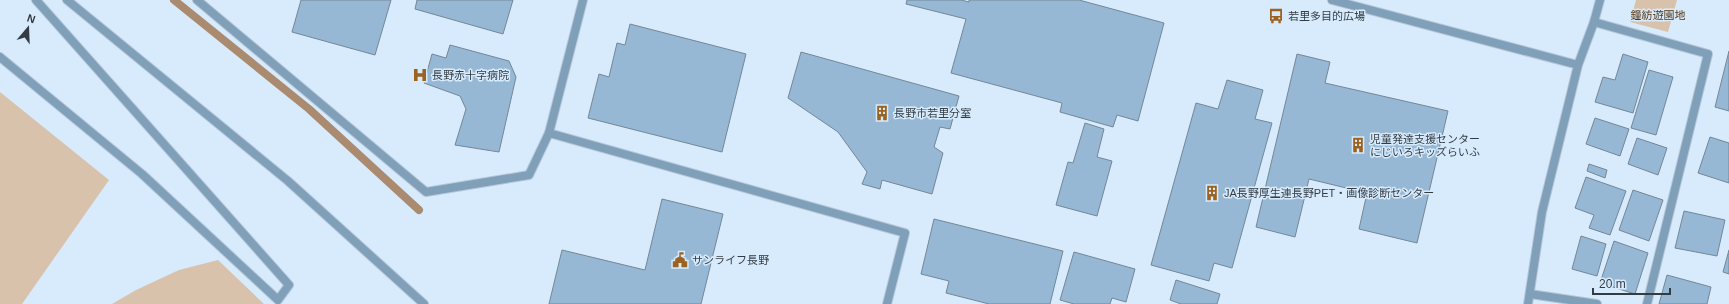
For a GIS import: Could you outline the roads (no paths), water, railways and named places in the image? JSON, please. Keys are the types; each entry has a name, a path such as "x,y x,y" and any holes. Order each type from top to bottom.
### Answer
{"street":[{"path":"0,57 142,174 278,300 289,285 36,0"},
{"path":"67,0 288,181 424,304"},
{"path":"197,0 426,192 529,175 548,133 583,0"},
{"path":"1332,0 1578,65"},
{"path":"1528,304 1542,212 1578,65 1594,22 1600,0"},
{"path":"1594,22 1708,54 1647,304"},
{"path":"548,133 905,233 887,304"},
{"path":"1530,294 1598,304"}],"waterway":[{"path":"174,0 309,109 419,210"}],"place":[{"name":"若里多目的広場","path":"1276,16"},
{"name":"長野赤十字病院","path":"420,75"},
{"name":"長野市若里分室","path":"882,113"},
{"name":"児童発達支援センター にじいろキッズらいふ","path":"1358,145"},
{"name":"JA長野厚生連長野PET・画像診断センター","path":"1212,193"},
{"name":"サンライフ長野","path":"680,260"}],"park label":[{"name":"鐘紡遊園地","path":"1658,15"}]}
